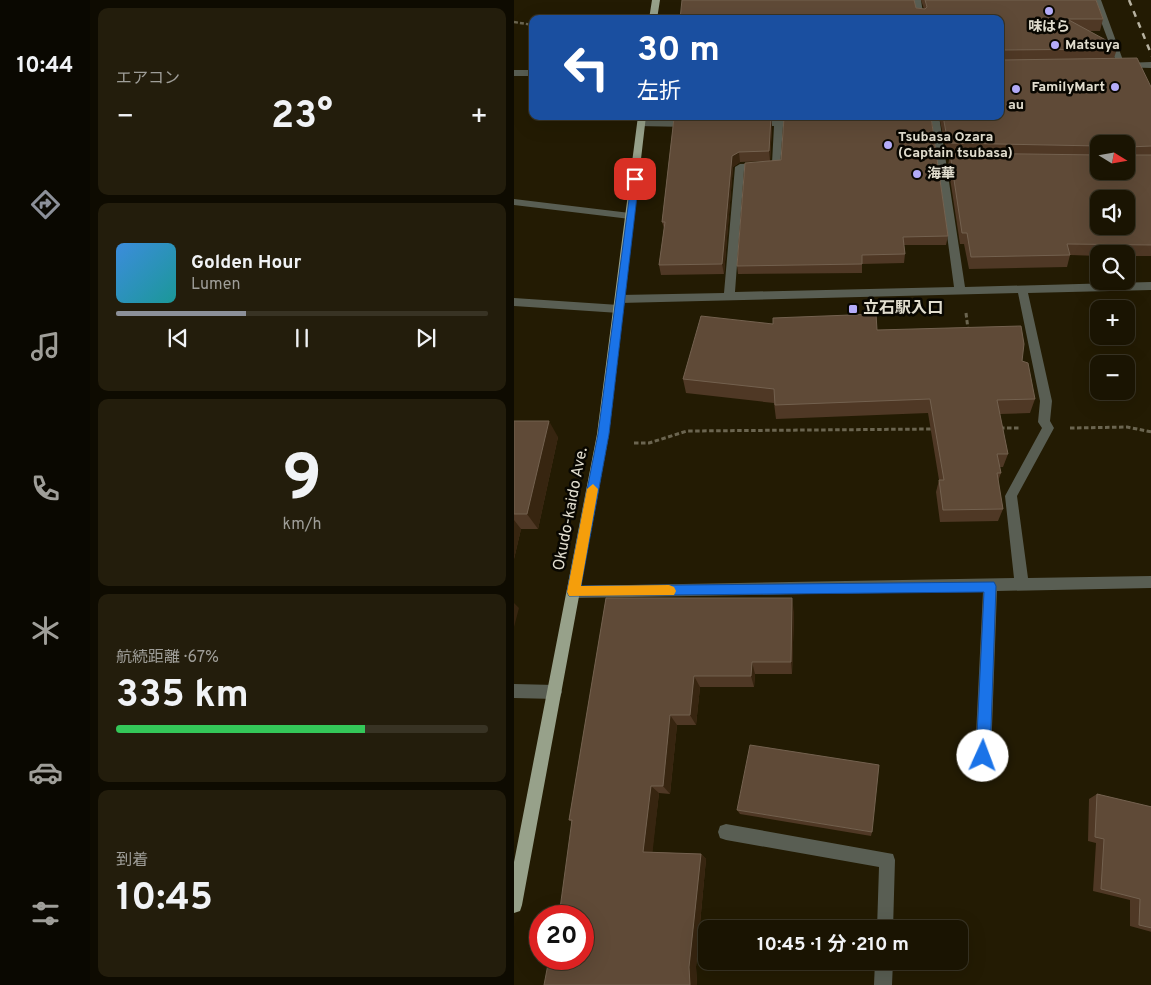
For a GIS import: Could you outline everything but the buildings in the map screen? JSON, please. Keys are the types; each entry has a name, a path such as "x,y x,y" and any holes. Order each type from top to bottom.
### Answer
{"main road":[{"path":"654,15 656,0"},
{"name":"Okudo-kaido Ave.","path":"514,905 603,434 642,120"}],"street":[{"path":"917,0 919,15"},
{"path":"1097,0 1116,65 1151,65"},
{"path":"1139,65 1143,74"},
{"path":"514,73 529,73"},
{"path":"642,120 694,124"},
{"path":"741,123 779,120 808,122"},
{"path":"729,297 740,167 777,166 779,120"},
{"path":"932,120 947,160 961,291"},
{"path":"514,202 630,216"},
{"path":"514,302 620,304 729,297 1151,286"},
{"path":"1022,288 1046,402 1044,422 1048,428 1011,496 1022,585"},
{"path":"574,592 1151,582"},
{"path":"983,756 990,586"},
{"path":"514,691 555,692"},
{"path":"726,832 887,860 885,920"},
{"path":"883,985 884,970"}],"path":[{"path":"514,22 529,24"},
{"path":"961,291 969,334"},
{"path":"992,428 1127,427 1151,432"},
{"path":"634,443 648,443 687,431 943,429"}],"railway":[{"path":"1129,0 1152,56"}],"slow traffic":[{"path":"593,489 574,592 669,591"}],"place":[{"name":"味はら","path":"1049,11"},
{"name":"Matsuya","path":"1055,45"},
{"name":"FamilyMart","path":"1115,87"},
{"name":"au","path":"1016,89"},
{"name":"Tsubasa Ozara (Captain tsubasa)","path":"888,145"},
{"name":"海華","path":"917,174"},
{"name":"立石駅入口","path":"853,309"}],"route":[{"path":"635,179 603,434 574,592 990,586 983,756"}]}
